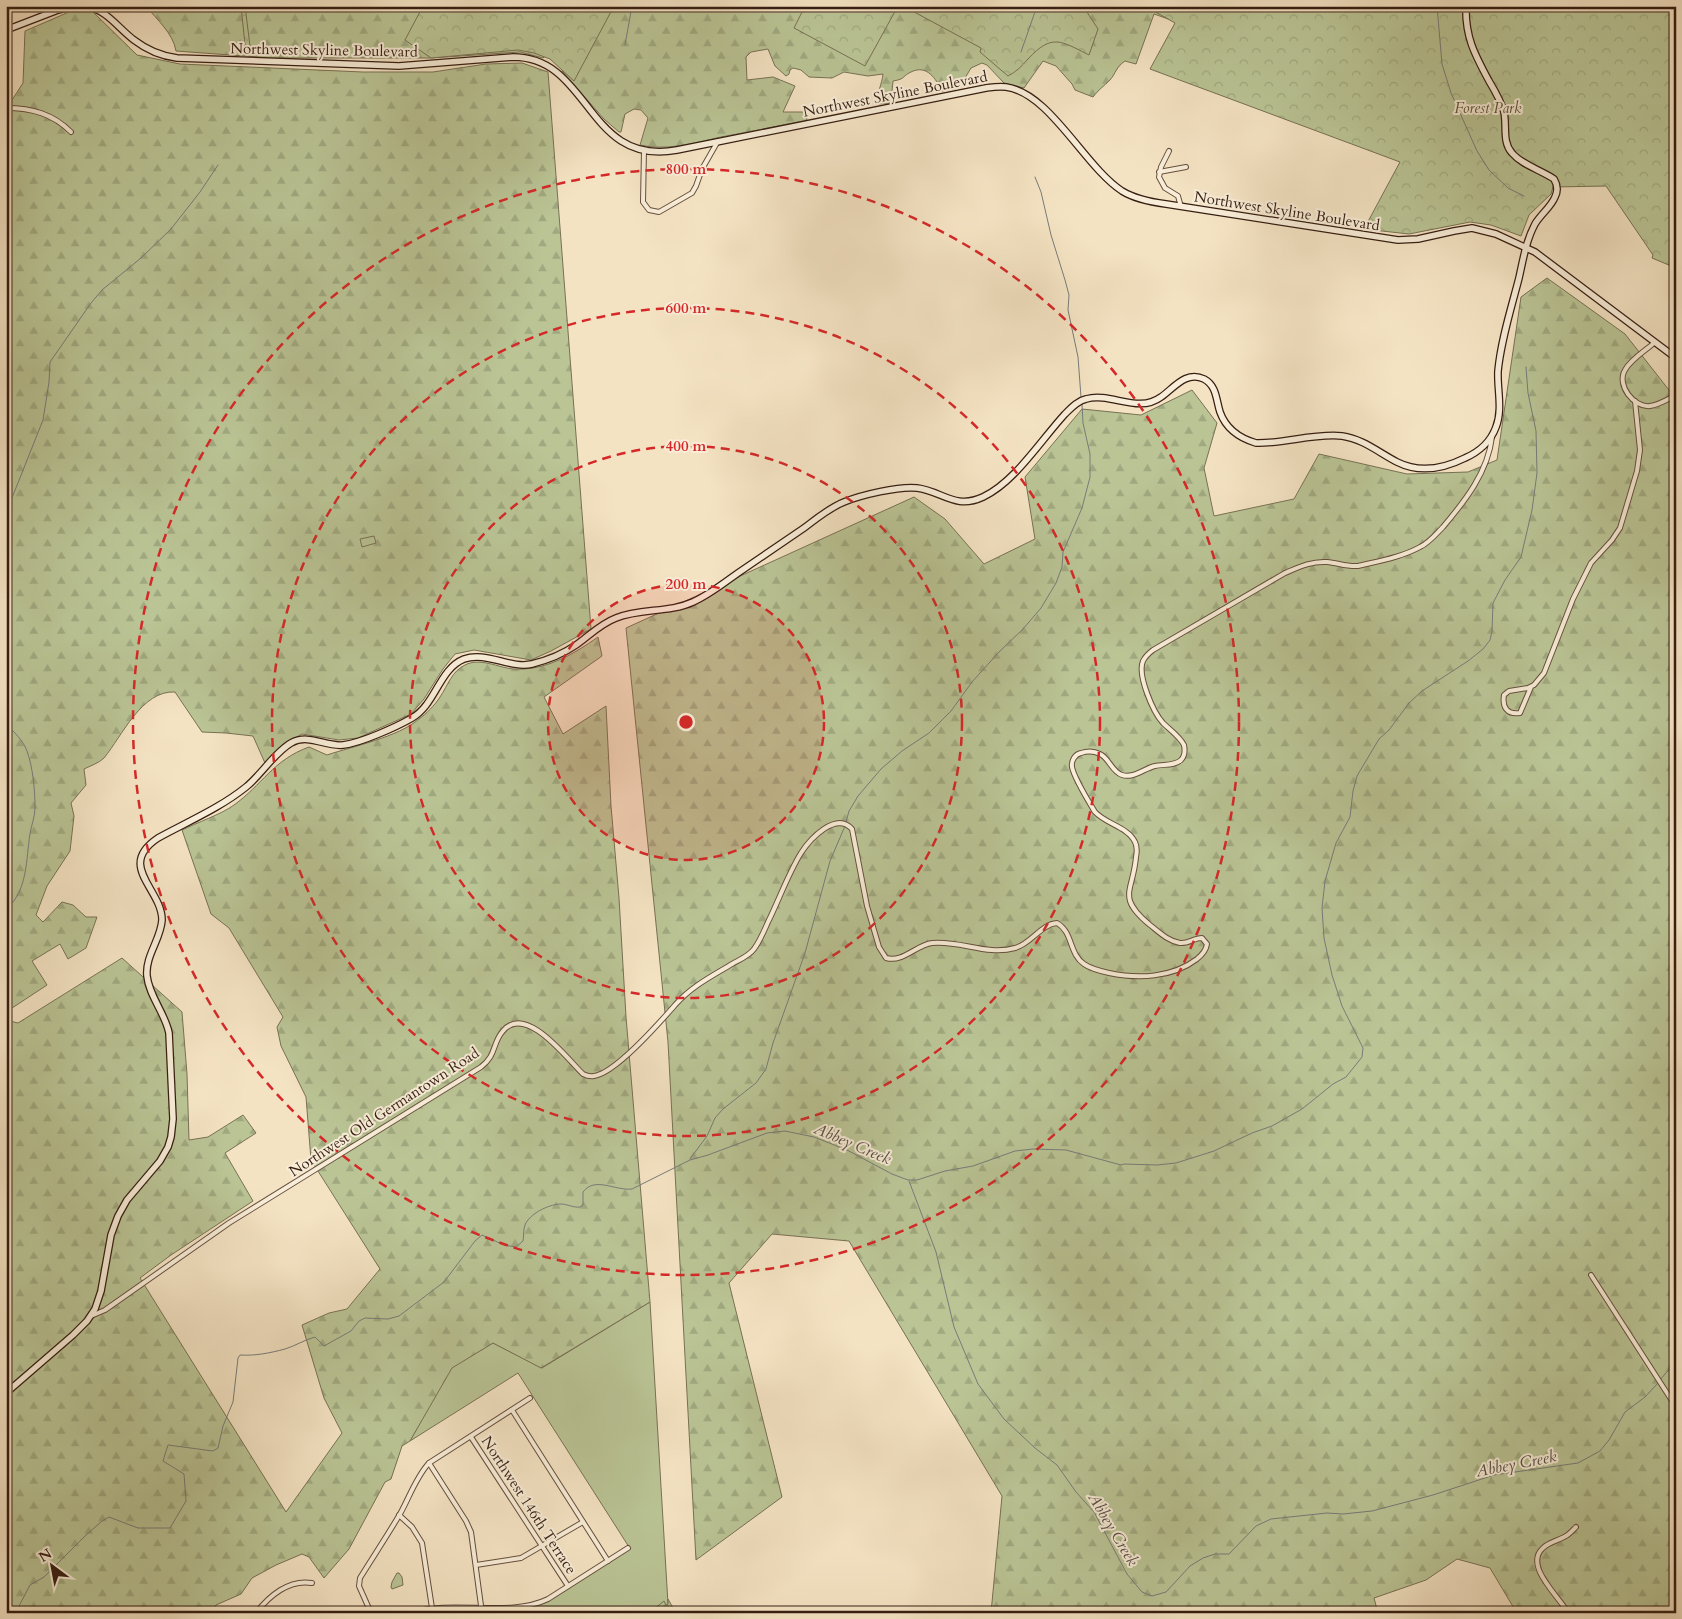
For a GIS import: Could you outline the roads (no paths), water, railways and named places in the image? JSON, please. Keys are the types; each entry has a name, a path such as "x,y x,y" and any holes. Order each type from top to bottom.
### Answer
{"main road":[{"path":"6,30 58,10 74,6"},
{"name":"Northwest Skyline Boulevard","path":"86,6 106,15 142,46 162,55 177,58 399,66 513,57 531,59 550,66 561,75 600,122 617,138 629,145 644,150 665,152 986,88 1006,87 1018,90 1036,100 1103,175 1121,190 1136,197 1181,206 1398,240 1418,240 1472,228 1496,234 1535,252 1676,358"},
{"path":"6,1393 74,1334 91,1316 101,1291 111,1235 118,1216 127,1200 163,1156 168,1147 172,1131 170,1033 150,988 147,976 149,960 161,927 161,916 158,904 142,875 142,858 147,848 158,838 242,790 292,743 313,739 333,745 345,745 406,721 422,711 450,670 466,659 480,658 514,665 534,663 567,650 614,618 670,609 691,603 730,579 826,512 844,502 886,491 910,488 927,490 952,500 970,501 981,498 1015,473 1064,414 1073,406 1086,399 1095,397 1146,403 1159,399 1181,381 1198,377 1206,380 1212,387 1223,421 1236,435 1256,443 1334,436 1349,437 1366,443 1397,462 1421,469 1446,466 1464,459 1479,450 1496,430 1499,416 1498,381 1500,360 1526,247 1534,227 1554,198 1556,190 1555,181 1547,174 1516,157 1507,146 1504,113 1501,103 1468,38 1466,6"}],"street":[{"path":"6,108 20,108 44,113 58,121 71,132"},
{"path":"644,150 643,202 649,210 660,212 692,193 704,164 718,141"},
{"path":"1169,151 1159,172 1159,177 1162,185 1178,196 1181,206"},
{"path":"1159,172 1186,167"},
{"path":"1654,343 1627,368 1624,374 1625,389 1628,395 1643,406 1650,406 1676,395"},
{"path":"1530,686 1520,713 1514,714 1507,710 1504,706 1504,695 1530,686 1544,673 1572,599 1591,563 1620,528 1637,471 1640,450 1635,401"},
{"name":"Northwest Old Germantown Road","path":"91,1316 105,1310 229,1223 481,1067 488,1062 500,1035 510,1025 524,1024 539,1030 588,1077 604,1073 642,1042 693,988 753,950 801,854 814,838 836,823 848,825 852,829 867,906 879,947 886,958 892,960 899,958 918,948 934,943 953,944 986,950 1009,950 1027,943 1048,926 1057,923 1066,930 1078,959 1090,967 1118,975 1136,976 1170,973 1184,968 1202,955 1207,944 1202,938 1185,943 1172,940 1161,934 1131,906 1128,894 1136,862 1136,846 1131,836 1099,817 1095,812 1072,767 1073,758 1084,752 1099,754 1105,757 1116,771 1126,776 1155,766 1176,763 1181,760 1185,750 1184,745 1179,737 1157,716 1144,681 1141,670 1145,657 1153,650 1286,573 1306,564 1327,562 1351,567 1358,566 1422,547 1438,532 1468,496 1488,457 1492,435"},
{"path":"1591,1275 1676,1407"},
{"path":"371,1613 358,1582 399,1515 419,1475 430,1463 530,1398"},
{"path":"512,1410 608,1561"},
{"name":"Northwest 146th Terrace","path":"471,1436 568,1586"},
{"path":"430,1463 471,1532 482,1613"},
{"path":"399,1515 422,1542 432,1608"},
{"path":"476,1565 521,1558 583,1522"},
{"path":"1568,1613 1538,1570 1538,1557 1543,1548 1567,1536 1576,1526"},
{"path":"411,1613 432,1608 524,1606 536,1604 548,1599 628,1548"},
{"path":"256,1613 265,1602 280,1590 296,1583 312,1583"}],"waterway":[{"path":"625,45 632,6"},
{"path":"1021,52 1037,6"},
{"path":"1437,6 1442,64 1451,93 1477,151 1489,170 1508,188 1524,196"},
{"path":"6,513 43,420 50,362 102,290 141,258 171,229 218,165"},
{"path":"1035,177 1041,192 1051,235 1069,295 1068,310 1078,357 1081,397"},
{"path":"13,1613 17,1610 30,1585 44,1577 85,1536 109,1517 138,1528 170,1528 186,1501 184,1474 163,1461 168,1445 213,1451 218,1448 223,1426 233,1402 238,1358 240,1355 257,1355 289,1348 315,1337 324,1346 351,1331 359,1321 365,1318 388,1319 399,1316 444,1282 475,1241 482,1235 504,1245 516,1247 523,1241 525,1225 531,1217 545,1208 556,1204 580,1207 583,1205 583,1192 588,1187 606,1185 632,1189 690,1160 767,1133 785,1131 814,1137 847,1150 892,1174 908,1180 917,1180 945,1171 973,1166 1015,1151 1033,1149 1066,1150 1121,1165 1176,1163 1214,1151 1272,1126 1302,1109 1333,1084 1346,1077 1362,1057 1363,1048 1342,1006 1332,975 1324,938 1322,908 1325,881 1336,843 1350,817 1357,776 1379,739 1389,730 1409,703 1422,691 1468,661 1483,649 1490,640 1493,603 1505,580 1521,557 1532,510 1537,473 1536,431 1528,393 1526,367"},
{"path":"846,822 849,811 858,796 881,769 902,751 929,733 951,711 972,682 1041,608 1056,583 1062,567 1063,552 1082,508 1090,477 1090,454 1083,423 1082,404"},
{"path":"6,724 21,740 27,751 35,794 35,808 25,874 18,893 6,909"},
{"path":"690,1159 707,1136 715,1118 723,1109 756,1083 766,1069 773,1043 805,953 830,861 845,826"},
{"name":"Abbey Creek","path":"909,1181 936,1252 954,1327 978,1384 1004,1419 1035,1448 1057,1465 1076,1492 1094,1512 1127,1574 1142,1592 1152,1596 1166,1592 1190,1566 1203,1558 1215,1554 1229,1554 1256,1526 1271,1519 1327,1513 1343,1514 1372,1511 1433,1495 1494,1475 1578,1463 1600,1451 1609,1440 1625,1412 1645,1397 1658,1383"},
{"name":"Abbey Creek","path":"1660,1380 1676,1361"}],"park label":[{"name":"Forest Park","path":"1488,108"}]}
